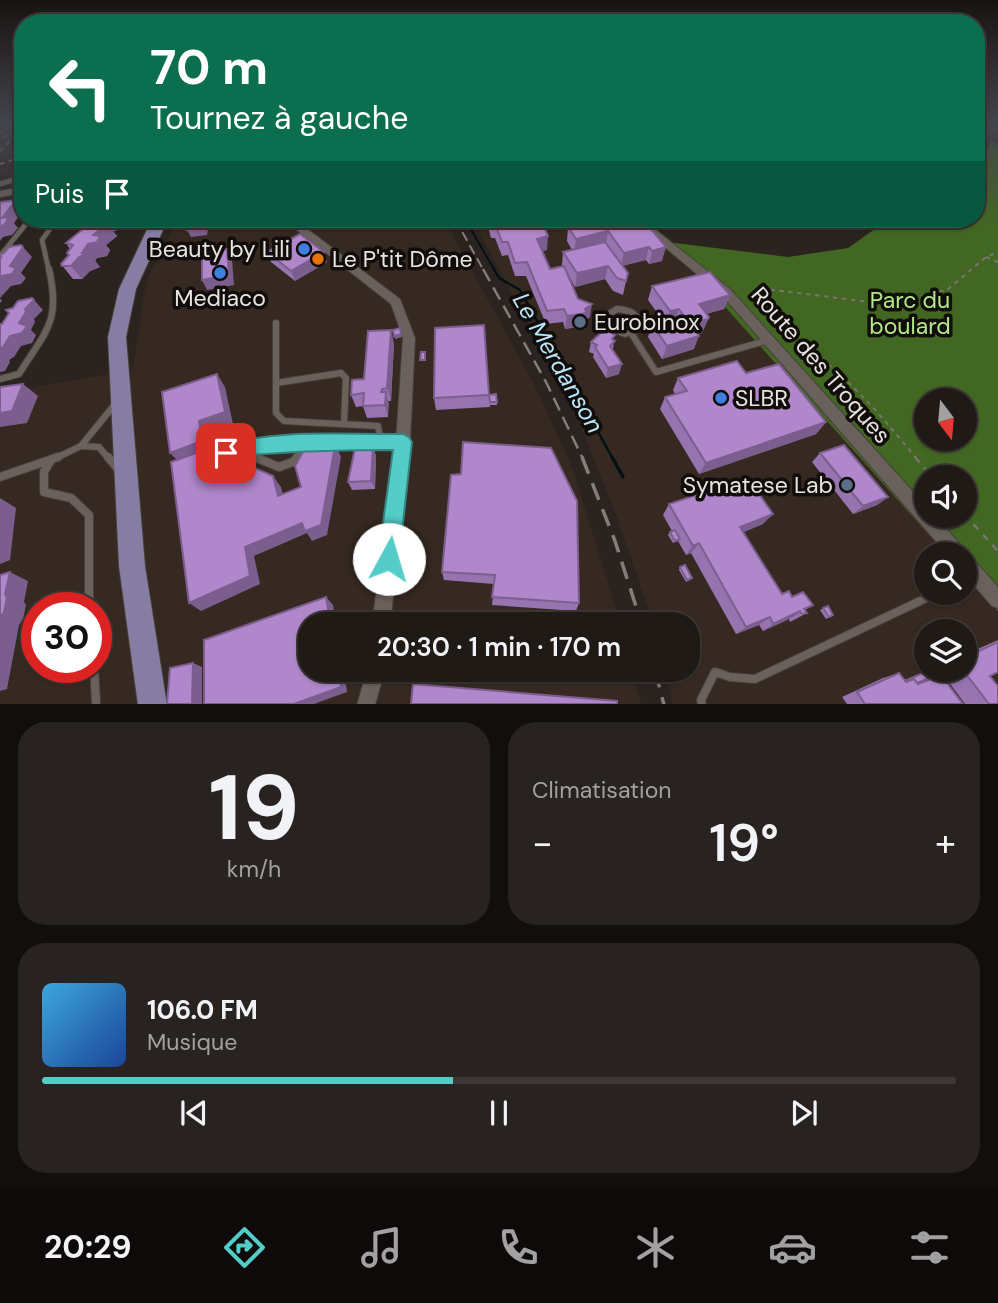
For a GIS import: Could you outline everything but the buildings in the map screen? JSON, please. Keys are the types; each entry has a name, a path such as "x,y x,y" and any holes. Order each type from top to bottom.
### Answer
{"main road":[{"path":"153,704 132,566 125,475 123,394 117,337 130,275 155,228"},
{"path":"121,368 133,305 143,274 168,228"}],"street":[{"path":"300,228 396,302 409,338 403,442 383,612"},
{"name":"Route des Troques","path":"647,228 726,292 948,542"},
{"path":"977,582 998,600"},
{"path":"366,704 373,682"}],"lane":[{"path":"0,256 23,228"},
{"path":"0,379 19,374 54,316 55,296 42,240 51,228"},
{"path":"617,309 633,312 639,324 631,333 620,333 610,328 605,320 608,313 617,309"},
{"path":"276,323 276,413 284,421 378,426 381,442"},
{"path":"631,333 656,372 769,340"},
{"path":"276,383 341,373 346,378 344,423"},
{"path":"0,477 51,460 81,446 123,394"},
{"path":"210,457 242,448 306,443 403,442"},
{"path":"242,448 262,464 284,466 294,462 306,443"},
{"path":"81,446 99,447 125,475"},
{"path":"51,460 44,472 44,492 71,498 89,515 89,592"},
{"path":"702,704 715,672 730,677 755,679 914,604"},
{"path":"95,683 96,702"}],"path":[{"path":"922,465 858,391 821,357 779,326 763,310 754,294 757,290 765,289 886,304 947,290 986,257 998,252"},
{"path":"986,257 998,262"},
{"path":"977,528 998,551"}],"shaded area":[{"path":"173,228 449,228 535,386 572,467 617,612 298,612 298,682 635,682 641,704 0,704 0,393 133,370 146,282"},
{"path":"477,228 648,228 666,243 704,281 914,516 914,528 925,528 937,542 914,542 914,605 977,605 977,586 998,609 998,704 673,704 668,682 700,682 700,612 650,612 616,515 571,403"}],"green space":[{"name":"Parc du boulard","path":"985,159 998,159 998,611 977,588 977,542 935,542 923,528 977,528 977,465 914,465 914,518 667,242 788,257 848,248 876,228 985,228"}],"waterway":[{"name":"Le Merdanson","path":"470,228 495,271"},
{"name":"Le Merdanson","path":"494,269 499,278 520,290 613,459"},
{"name":"Le Merdanson","path":"612,457 623,477"}],"railway":[{"path":"460,228 484,271"},
{"path":"483,269 546,382 583,459"},
{"path":"582,457 615,541 638,612"},
{"path":"658,682 664,704"}],"place":[{"name":"Beauty by Lili","path":"304,249"},
{"name":"Le P'tit Dôme","path":"318,259"},
{"name":"Mediaco","path":"220,273"},
{"name":"Eurobinox","path":"580,322"},
{"name":"SLBR","path":"721,398"},
{"name":"Symatese Lab","path":"847,485"}],"route":[{"path":"226,453 242,448 306,443 403,442 389,559"}]}
